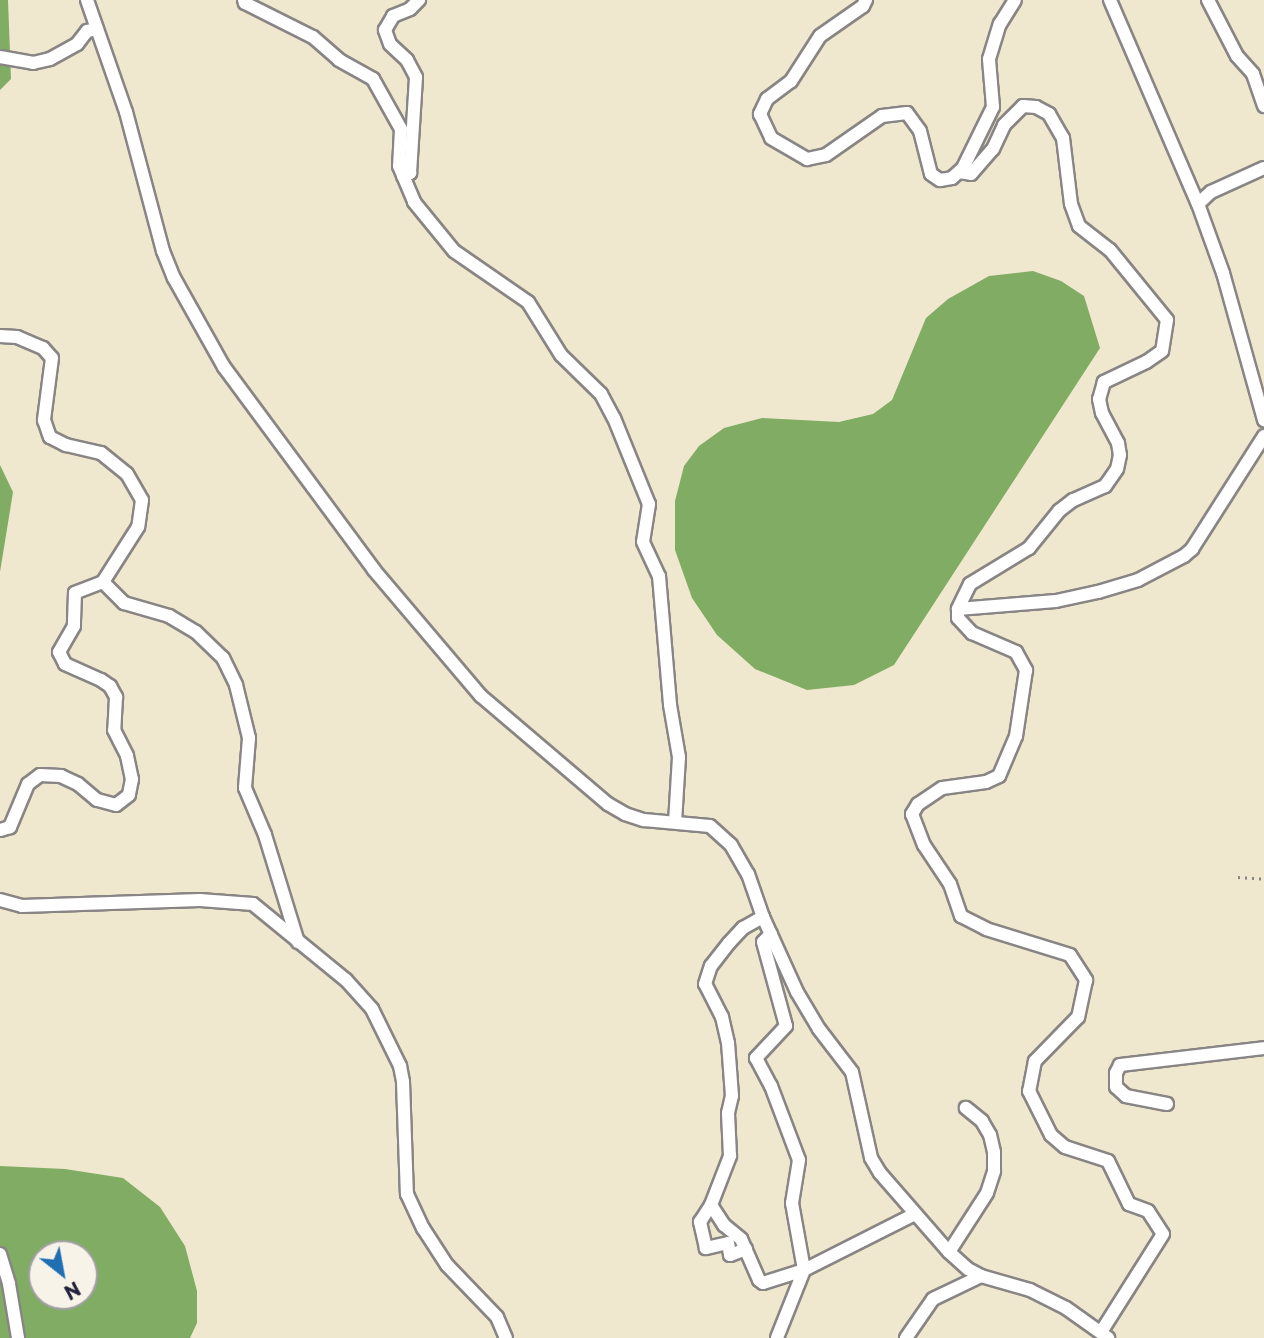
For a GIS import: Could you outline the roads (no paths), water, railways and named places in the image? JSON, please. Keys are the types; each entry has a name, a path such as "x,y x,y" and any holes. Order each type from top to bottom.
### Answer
{"street":[{"path":"87,0 126,112 163,251 174,278 224,367 374,570 481,696 608,804 625,814 644,820 710,826 731,845 748,874 763,917 808,1011 852,1072 871,1158 949,1252 981,1276 1030,1290 1066,1308 1104,1335 1163,1234 1148,1211 1129,1204 1108,1161 1065,1147 1051,1135 1029,1091 1035,1061 1078,1017 1086,980 1070,955 986,929 961,916 950,884 923,845 912,814 918,804 942,788 986,782 999,776 1016,736 1024,695 1023,661 1016,652 972,633 958,618 958,609 970,584 1029,548 1059,511 1073,500 1105,486 1117,469 1118,443 1102,412 1099,399 1104,382 1146,362 1162,351 1167,320 1110,250 1079,226 1071,204 1063,138 1049,114 1036,107 1023,106 1004,125 993,149 971,174 959,172"},
{"path":"244,0 245,3 313,37 339,60 373,79 401,130 399,166 414,202 454,251 528,302 561,355 601,394 614,418 649,504 643,542 659,576 670,705 680,757 675,821"},
{"path":"403,176 410,173 416,77 407,60 390,44 385,30 393,16 410,9 419,0"},
{"path":"866,0 863,6 820,36 790,81 767,99 760,114 771,138 807,159 826,155 882,116 907,113 919,131 930,174 940,180 952,178 959,172 993,107 989,60 1000,24 1015,0"},
{"path":"1110,0 1198,204 1223,273 1264,420"},
{"path":"1208,0 1237,56 1253,74 1264,106"},
{"path":"0,57 33,63 50,59 77,44 87,31 97,29"},
{"path":"1198,204 1211,192 1264,168"},
{"path":"0,336 17,337 43,348 52,358 53,372 44,420 50,437 66,445 101,453 137,487 142,500 138,527 103,582 75,593 74,626 59,652 65,664 101,680 110,686 116,697 114,730 127,756 132,779 128,795 116,805 97,800 78,784 61,776 40,775 28,783 10,827 0,830"},
{"path":"958,609 1056,601 1097,592 1138,580 1184,556 1192,549 1264,436"},
{"path":"103,582 124,603 169,616 196,632 222,658 236,685 249,738 245,788 265,835 298,942"},
{"path":"0,900 22,906 200,900 254,904 354,987 380,1023 403,1082 407,1194 423,1228 447,1265 497,1317 506,1338"},
{"path":"746,1249 730,1255 728,1243 706,1248 700,1222 711,1205 730,1156 728,1113 732,1096 728,1043 722,1017 705,984 711,966 729,943 743,928 763,917"},
{"path":"771,934 763,942 786,1026 756,1058 771,1086 799,1160 792,1203 804,1255 804,1270 777,1338"},
{"path":"1167,1104 1126,1096 1116,1087 1116,1073 1120,1065 1264,1048"},
{"path":"949,1252 987,1194 994,1171 990,1135 982,1121 966,1108"},
{"path":"711,1205 724,1225 741,1239 759,1280 763,1283 804,1270 915,1214"},
{"path":"0,1254 9,1284 18,1338"},
{"path":"906,1338 933,1299 981,1276"}]}
